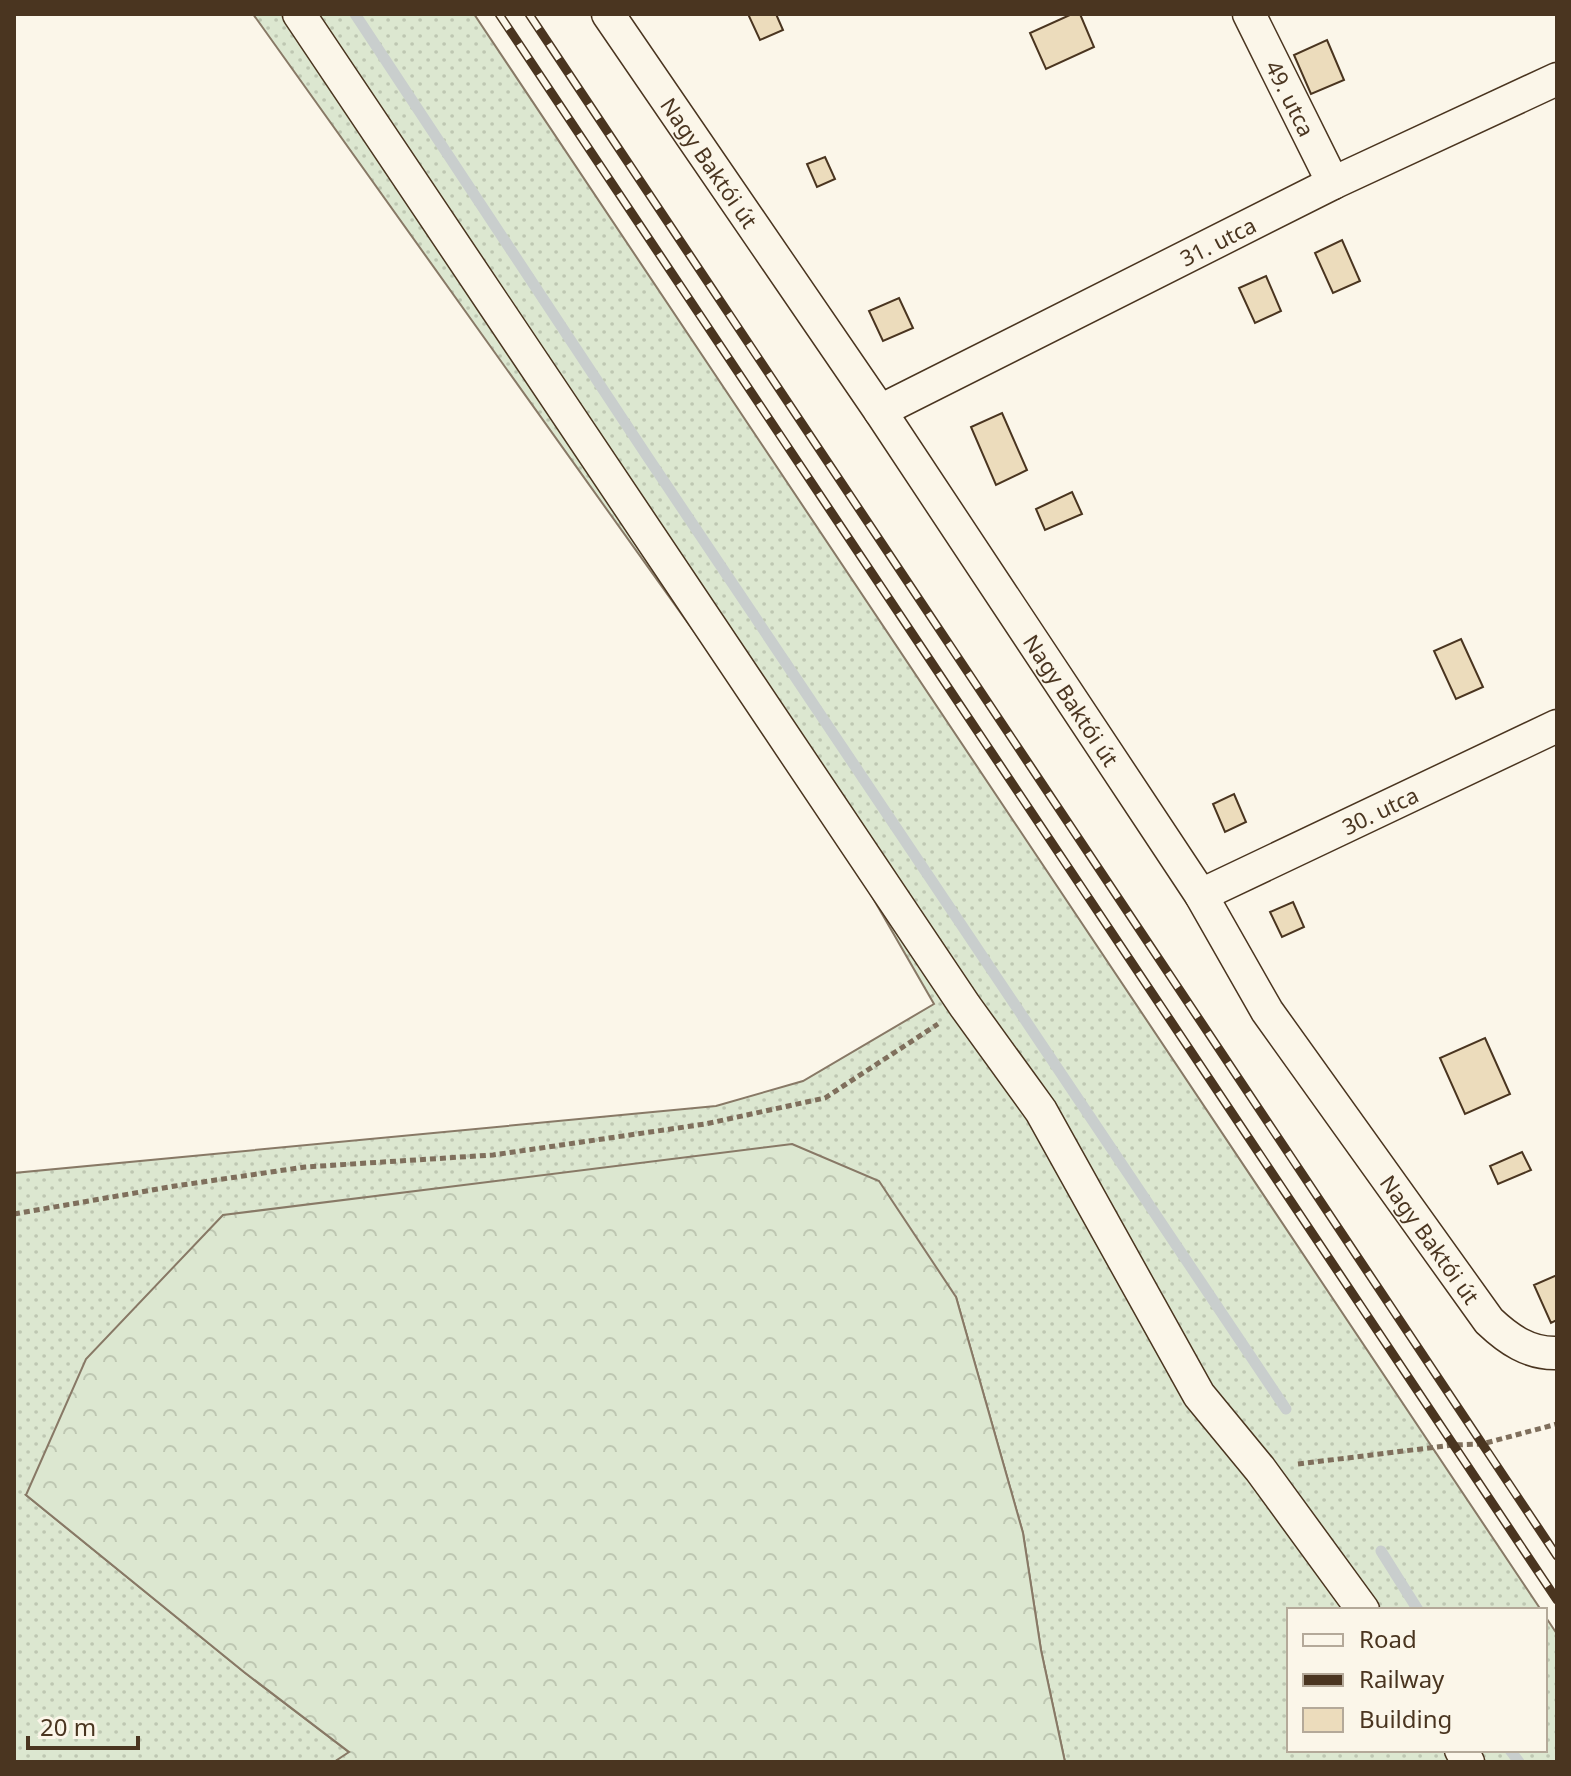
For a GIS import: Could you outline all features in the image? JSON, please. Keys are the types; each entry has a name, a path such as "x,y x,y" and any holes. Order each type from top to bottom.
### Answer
{"street":[{"path":"299,14 965,1006 1041,1111 1199,1395 1260,1469 1362,1608"},
{"name":"Nagy Baktói út","path":"608,14 880,411 1201,895 1267,1011 1489,1321 1511,1341 1547,1354 1557,1353"},
{"name":"49. utca","path":"1249,14 1333,183"},
{"name":"31. utca","path":"880,411 1333,183 1557,79"},
{"name":"30. utca","path":"1201,895 1557,726"}],"path":[{"path":"14,1214 305,1167 493,1155 705,1124 795,1105 825,1098 965,1006"},
{"path":"1260,1469 1482,1444 1557,1424"}],"green space":[{"path":"253,14 474,14 1540,1608 1287,1608 1287,1752 1547,1752 1547,1619 1557,1634 1557,1762 1065,1762 1041,1650 1023,1533 956,1297 26,1495 244,1672 350,1753 334,1762 14,1762 14,1173 716,1106 803,1081 934,1004 825,815"},
{"path":"792,1144 879,1181 956,1297 1023,1533 1041,1650 1065,1762 334,1762 349,1752 244,1672 26,1495 86,1359 223,1215"}],"building":[{"path":"748,14 776,14 783,30 760,40"},
{"path":"1072,14 1080,14 1094,47 1046,69 1030,33"},
{"path":"1327,40 1344,80 1311,94 1294,55"},
{"path":"825,157 835,179 817,187 807,164"},
{"path":"1342,240 1360,281 1333,293 1315,253"},
{"path":"1266,276 1281,311 1255,323 1239,288"},
{"path":"899,298 913,328 883,341 869,311"},
{"path":"1002,413 1027,470 996,485 971,427"},
{"path":"1072,492 1082,514 1045,530 1036,509"},
{"path":"1461,639 1483,687 1456,699 1434,651"},
{"path":"1234,794 1246,822 1225,832 1213,804"},
{"path":"1293,902 1304,927 1282,937 1270,912"},
{"path":"1485,1038 1510,1094 1465,1114 1440,1058"},
{"path":"1522,1152 1531,1170 1498,1184 1490,1166"},
{"path":"1557,1275 1557,1320 1551,1323 1534,1285"}],"waterway":[{"path":"355,14 647,456 1286,1409"},
{"path":"1381,1551 1417,1608"},
{"path":"1512,1752 1519,1762"}],"railway":[{"path":"499,14 1557,1600"},
{"path":"529,14 1557,1556"}]}
